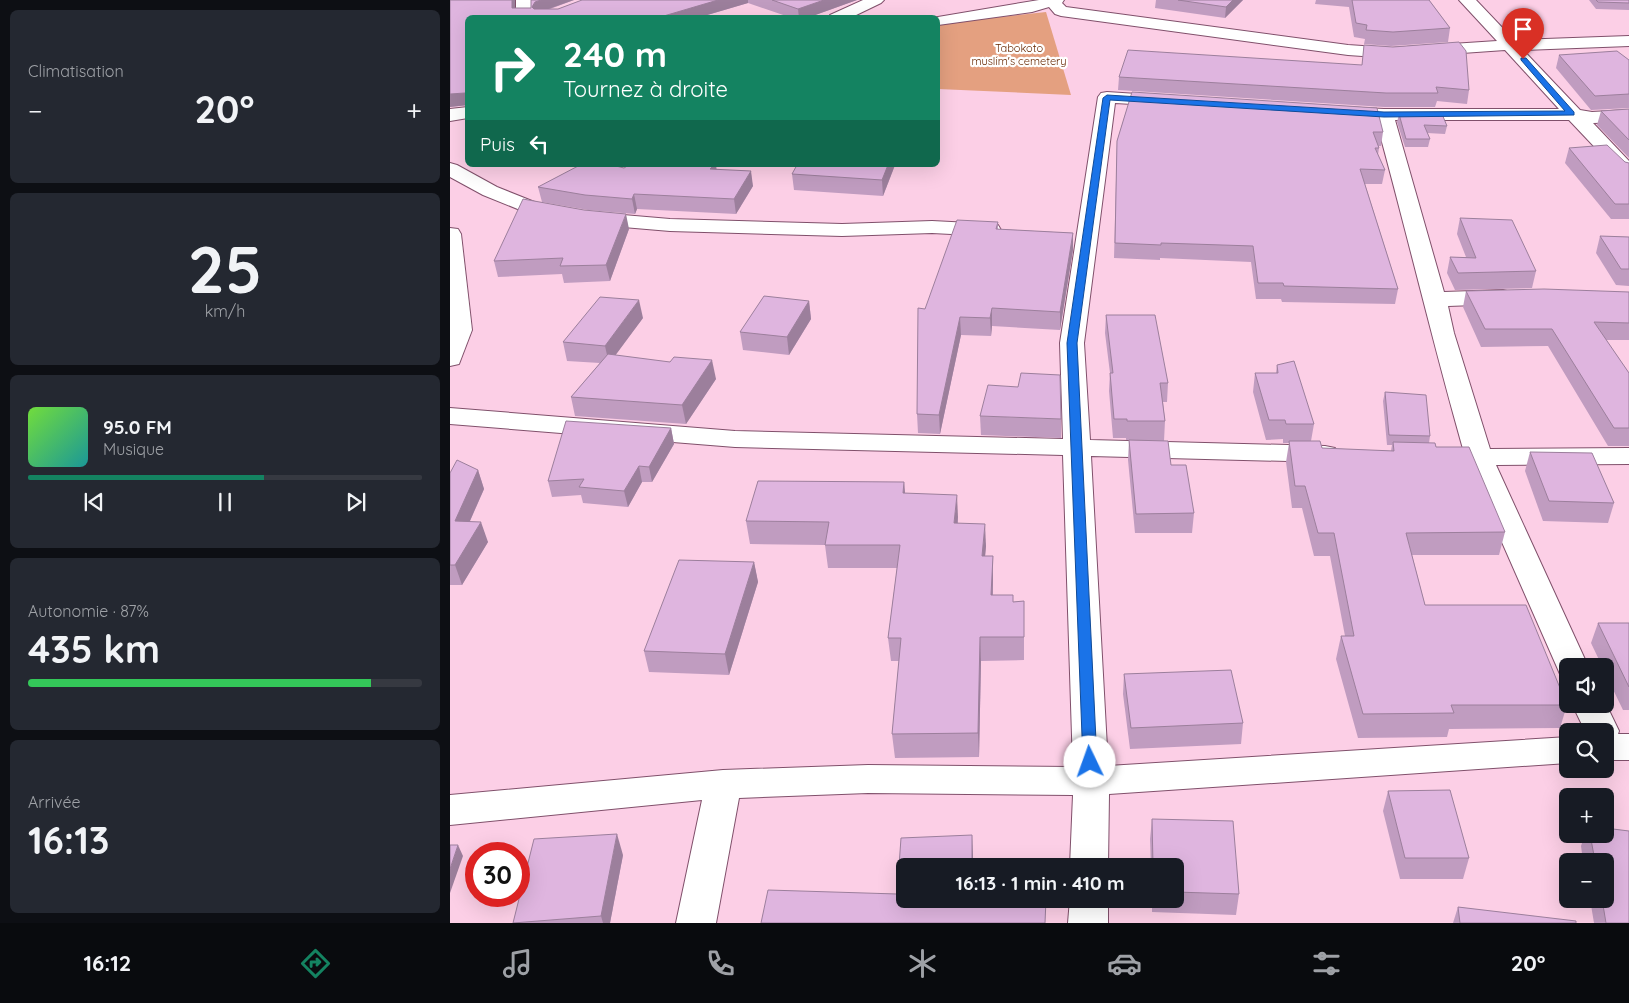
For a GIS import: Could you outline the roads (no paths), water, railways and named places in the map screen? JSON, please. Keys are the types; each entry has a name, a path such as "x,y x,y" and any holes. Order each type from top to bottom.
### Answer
{"street":[{"path":"524,0 524,15"},
{"path":"843,15 876,0"},
{"path":"1467,0 1511,45 1572,114 1629,172"},
{"path":"940,20 1056,4 1348,50 1403,53 1511,45 1629,41"},
{"path":"1090,858 1091,781 1072,343 1077,236 1107,98 1186,102"},
{"path":"1324,111 1384,115 1572,114 1592,118 1629,116"},
{"path":"450,115 465,112"},
{"path":"1384,115 1436,299 1442,333 1479,458 1568,658"},
{"path":"450,162 465,155"},
{"path":"450,169 490,191 532,208 588,218 670,225 832,230 932,227 1009,232"},
{"path":"450,234 460,330 450,359"},
{"path":"1436,299 1523,297"},
{"path":"450,416 735,439 1351,455"},
{"path":"1410,456 1479,458 1629,456"},
{"path":"450,810 723,784 868,780 1091,781 1559,751"},
{"path":"696,923 723,784"},
{"path":"1088,923 1089,908"}],"park label":[{"name":"Tabokoto muslim's cemetery","path":"1019,54"}]}
